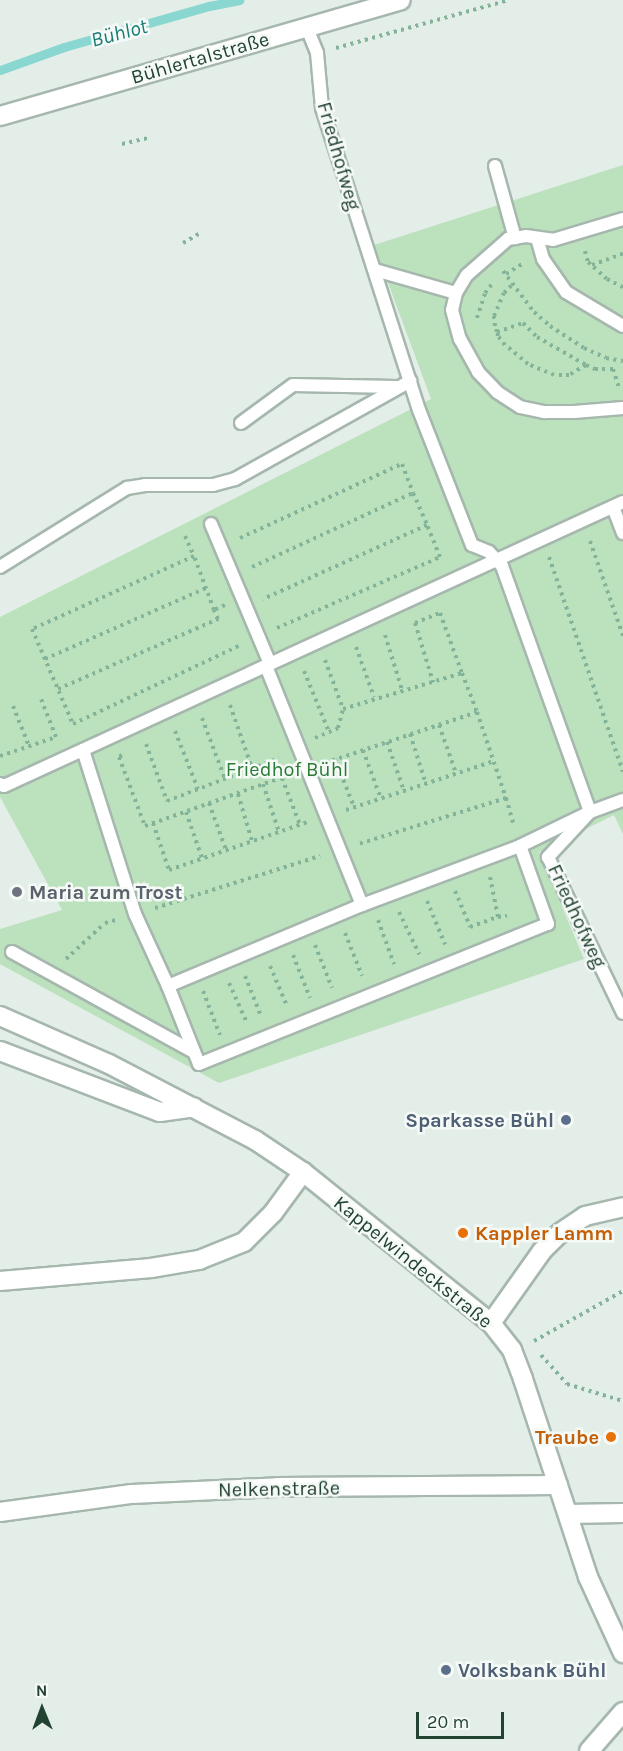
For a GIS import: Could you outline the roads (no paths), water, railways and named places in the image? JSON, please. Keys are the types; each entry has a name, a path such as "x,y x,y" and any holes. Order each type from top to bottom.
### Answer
{"street":[{"name":"Bühlertalstraße","path":"0,116 401,0"},
{"name":"Kappelwindeckstraße","path":"0,1016 110,1064 255,1140 303,1172 491,1323 512,1350 588,1577 623,1653"},
{"path":"0,1051 160,1112 194,1107"},
{"path":"0,1281 151,1268 199,1260 244,1242 273,1213 303,1172"},
{"path":"491,1323 542,1251 560,1233 585,1216 623,1207"},
{"name":"Nelkenstraße","path":"0,1512 132,1494 278,1487 558,1485"},
{"path":"568,1514 623,1513"},
{"path":"589,1751 623,1712"}],"lane":[{"name":"Friedhofweg","path":"307,28 317,53 322,108 410,381 472,545 489,552 497,560"},
{"path":"495,166 515,238"},
{"path":"623,219 553,240 508,239 467,274 456,293 452,309 460,339 478,372 497,392 520,406 544,411 574,412 623,408"},
{"path":"537,238 543,259 566,292 623,326"},
{"path":"375,270 456,293"},
{"path":"0,567 127,488 145,485 213,485 235,479 410,381"},
{"path":"241,423 293,385 397,387"},
{"path":"0,784 4,786 618,504 623,533"},
{"path":"211,524 259,636 298,745 303,771 340,850 362,905"},
{"path":"497,560 502,566 516,602 590,812"},
{"path":"83,750 135,914 200,1064 548,924 520,846"},
{"path":"168,986 362,905 520,846 590,812 623,800"},
{"name":"Friedhofweg","path":"590,812 549,857 623,1013"},
{"path":"12,952 194,1052"}],"waterway":[{"name":"Bühlot","path":"0,70 64,47 209,6 239,0"}],"place":[{"name":"Maria zum Trost","path":"17,892"},
{"name":"Sparkasse Bühl","path":"566,1120"},
{"name":"Kappler Lamm","path":"463,1233"},
{"name":"Traube","path":"611,1437"},
{"name":"Volksbank Bühl","path":"446,1670"}],"park label":[{"name":"Friedhof Bühl","path":"287,769"}]}
